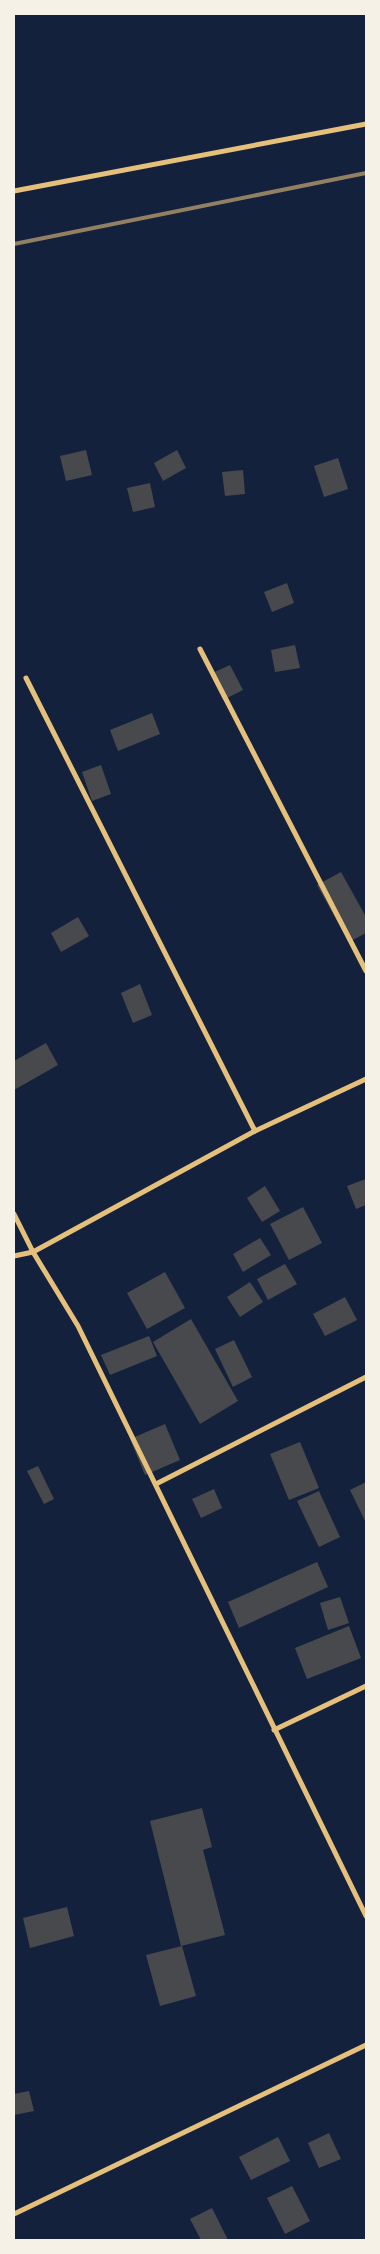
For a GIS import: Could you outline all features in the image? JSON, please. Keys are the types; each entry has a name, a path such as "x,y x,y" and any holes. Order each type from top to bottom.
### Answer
{"street":[{"path":"14,191 366,124"},
{"path":"200,649 366,971"},
{"path":"26,678 255,1131"},
{"path":"14,1256 33,1252 255,1131 366,1079"},
{"path":"14,1214 33,1252 78,1326 366,1916"},
{"path":"156,1484 366,1378"},
{"path":"274,1730 366,1686"},
{"path":"14,2214 366,2045"}],"building":[{"path":"86,450 92,475 66,481 60,456"},
{"path":"177,450 186,468 163,481 154,463"},
{"path":"338,458 348,489 324,497 314,466"},
{"path":"243,470 245,494 225,496 222,472"},
{"path":"150,483 155,507 133,512 127,488"},
{"path":"287,583 294,603 272,612 264,592"},
{"path":"295,645 300,668 275,672 271,650"},
{"path":"230,665 243,690 223,700 210,674"},
{"path":"152,713 160,734 118,751 110,730"},
{"path":"101,765 111,794 92,801 82,772"},
{"path":"341,872 366,917 366,933 349,942 317,885"},
{"path":"78,917 89,936 61,952 51,933"},
{"path":"140,984 152,1015 133,1023 121,993"},
{"path":"46,1043 58,1065 14,1090 14,1061"},
{"path":"366,1179 366,1205 356,1209 347,1186"},
{"path":"265,1186 280,1211 262,1222 247,1198"},
{"path":"303,1207 322,1243 289,1260 270,1224"},
{"path":"260,1238 271,1255 243,1272 233,1254"},
{"path":"285,1264 297,1284 268,1300 257,1279"},
{"path":"165,1272 185,1308 147,1329 127,1293"},
{"path":"250,1282 263,1302 240,1317 227,1297"},
{"path":"345,1297 357,1320 325,1336 313,1314"},
{"path":"191,1319 238,1401 200,1424 153,1342"},
{"path":"149,1336 157,1356 110,1375 101,1355"},
{"path":"234,1340 252,1377 233,1387 215,1349"},
{"path":"165,1424 180,1460 145,1475 130,1439"},
{"path":"300,1442 319,1488 289,1500 270,1454"},
{"path":"38,1466 54,1499 44,1504 27,1471"},
{"path":"366,1482 366,1523 350,1490"},
{"path":"214,1489 222,1508 201,1518 192,1499"},
{"path":"319,1491 340,1537 319,1547 297,1501"},
{"path":"317,1562 328,1587 239,1628 228,1602"},
{"path":"340,1597 349,1623 328,1630 320,1603"},
{"path":"349,1626 361,1658 307,1679 295,1648"},
{"path":"202,1808 212,1847 203,1850 225,1935 181,1946 150,1821"},
{"path":"67,1907 74,1936 30,1948 23,1918"},
{"path":"182,1946 196,1996 160,2006 146,1955"},
{"path":"29,2091 34,2111 14,2115 14,2094"},
{"path":"329,2133 341,2159 319,2168 308,2143"},
{"path":"278,2137 290,2161 251,2180 239,2157"},
{"path":"292,2186 310,2221 285,2234 267,2198"},
{"path":"212,2208 228,2240 201,2240 190,2219"}],"railway":[{"path":"14,244 366,173"}]}
